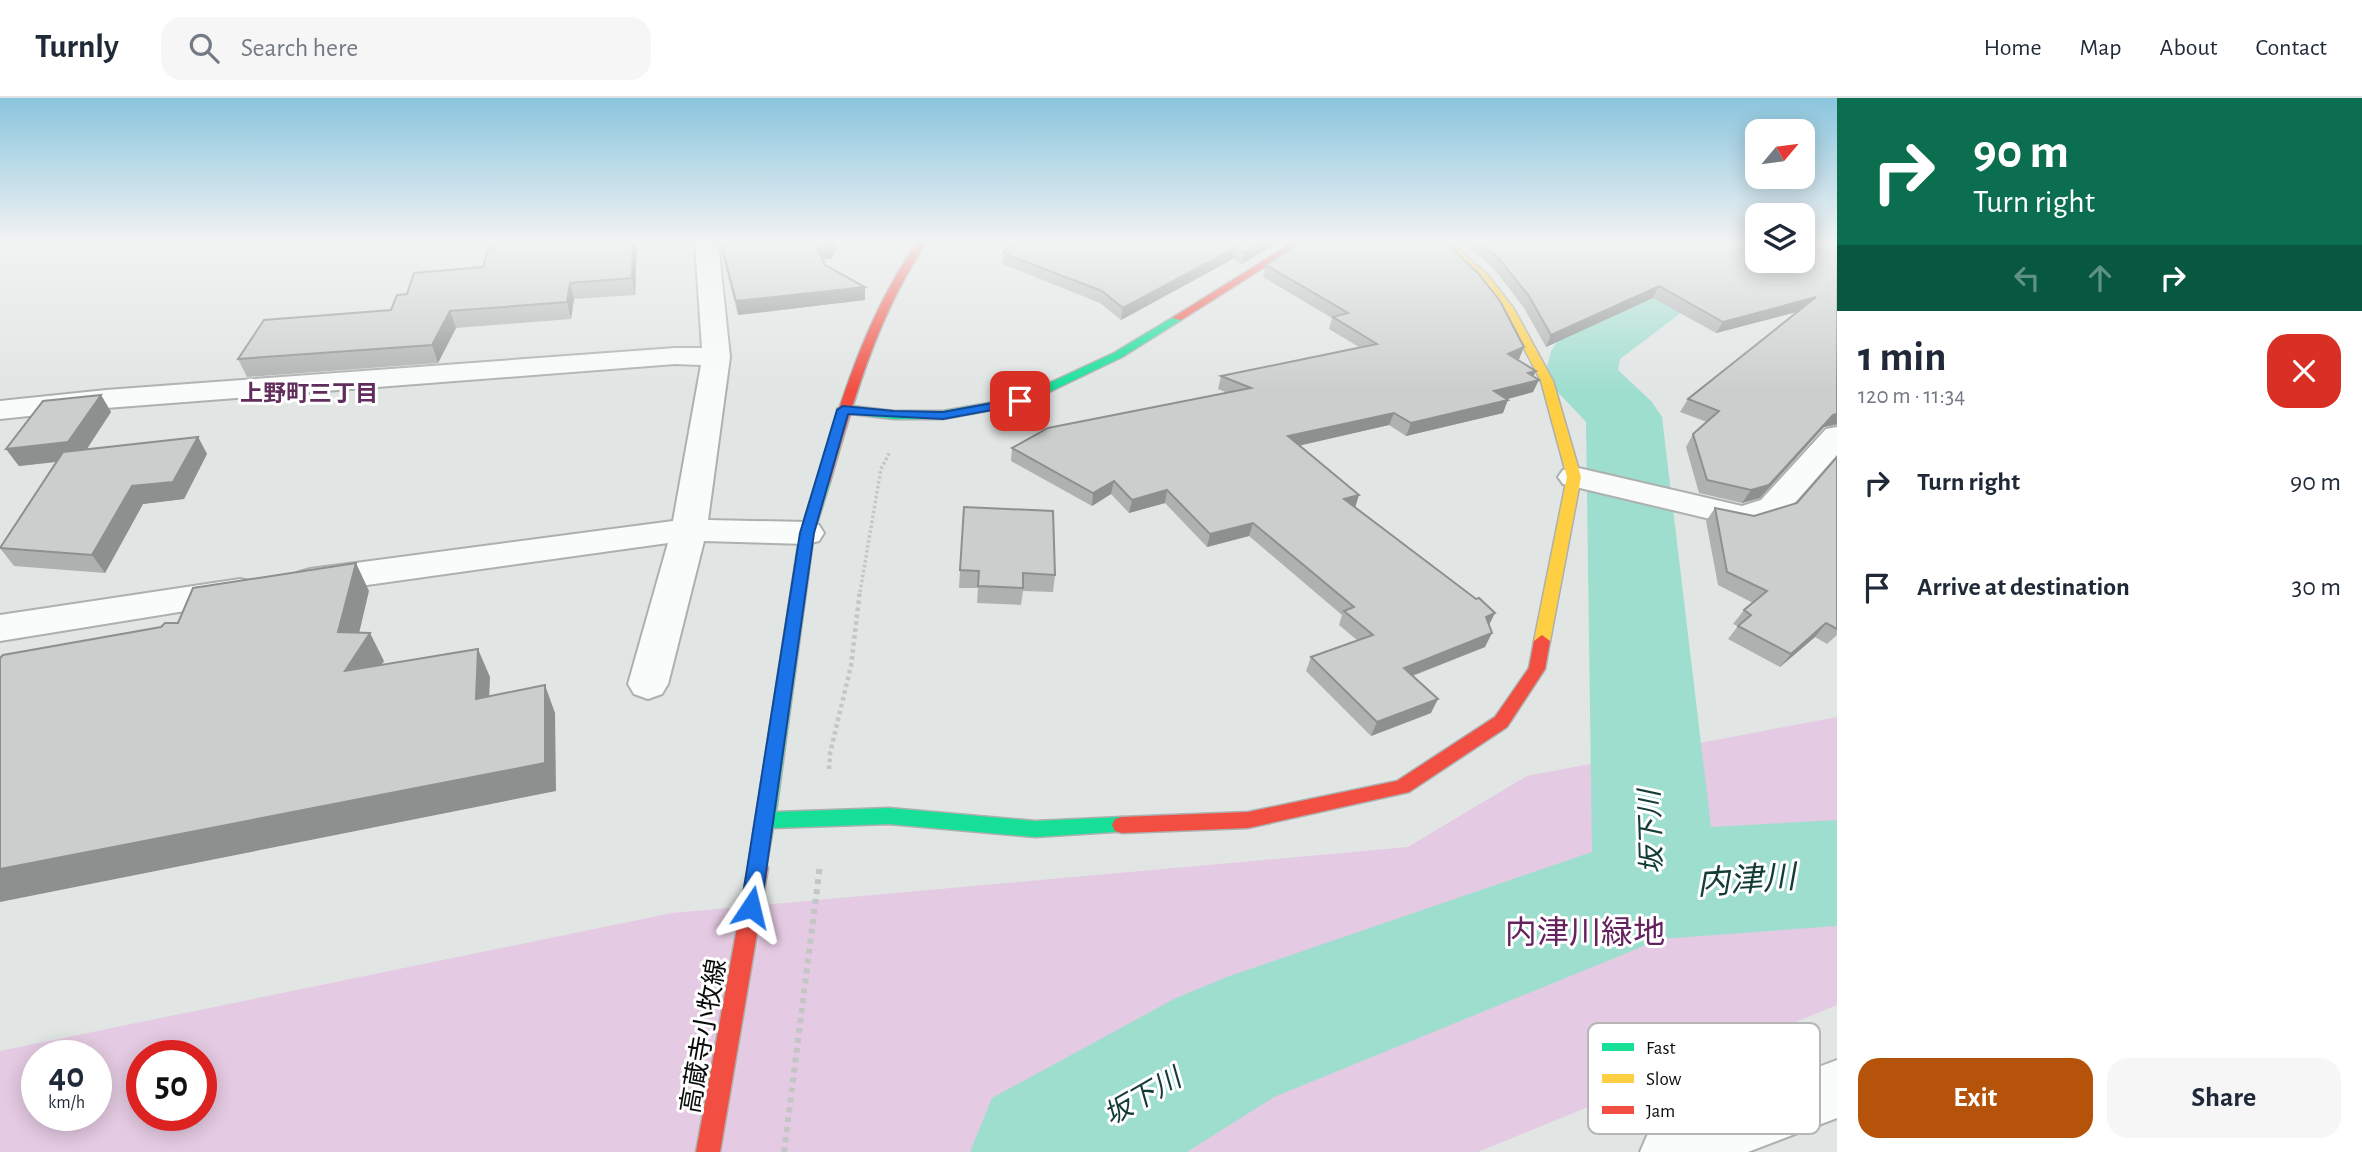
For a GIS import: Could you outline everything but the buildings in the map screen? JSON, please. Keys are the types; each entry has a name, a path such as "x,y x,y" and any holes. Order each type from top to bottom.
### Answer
{"street":[{"path":"648,684 689,530 716,357 710,292"},
{"name":"高蔵寺小牧線","path":"708,1152 761,853 807,533 843,410 874,324 890,292"},
{"path":"843,410 894,415 943,415 1020,401 1118,355 1220,292"},
{"path":"766,820 889,816 1035,830 1248,820 1402,787 1501,722 1537,669 1583,479 1547,380 1509,309 1496,292"},
{"path":"0,410 120,398 675,356 716,357"},
{"path":"1583,479 1744,517 1773,507 1837,436"},
{"path":"0,628 480,556 689,530 807,533"},
{"path":"1820,1095 1837,1089"},
{"path":"1670,1152 1718,1134"}],"path":[{"path":"784,1152 826,818 830,753 851,666 859,595 881,469 892,448"}],"green space":[{"name":"内津川緑地","path":"1837,717 1837,1005 1793,1023 1588,1023 1588,1107 1478,1152 0,1152 0,1051 21,1047 21,1131 112,1131 112,1040 54,1040 672,913 1408,847 1527,776"}],"waterway":[{"name":"坂下川","path":"1655,885 1624,417 1581,375 1586,351 1668,292"},
{"path":"1568,341 1586,351"},
{"name":"内津川","path":"1655,885 1837,873"},
{"name":"坂下川","path":"1046,1152 1224,1048 1655,885"}],"traffic: fast":[{"path":"843,409 894,415 943,415 1020,401 1118,355 1177,318"},
{"path":"758,868 807,533 823,482"},
{"path":"766,820 889,816 1035,829 1122,825"}],"traffic: slow":[{"path":"1496,292 1509,309 1547,381 1574,477 1542,641"}],"traffic: jam":[{"path":"823,482 851,388 874,327 891,292"},
{"path":"1177,318 1219,292"},
{"path":"1122,825 1248,820 1402,787 1501,722 1537,669 1542,641"},
{"path":"708,1152 758,868"}],"district":[{"name":"上野町三丁目","path":"309,393"}],"route":[{"path":"751,907 807,533 843,410 894,415 943,415 994,408 1020,401"}]}
